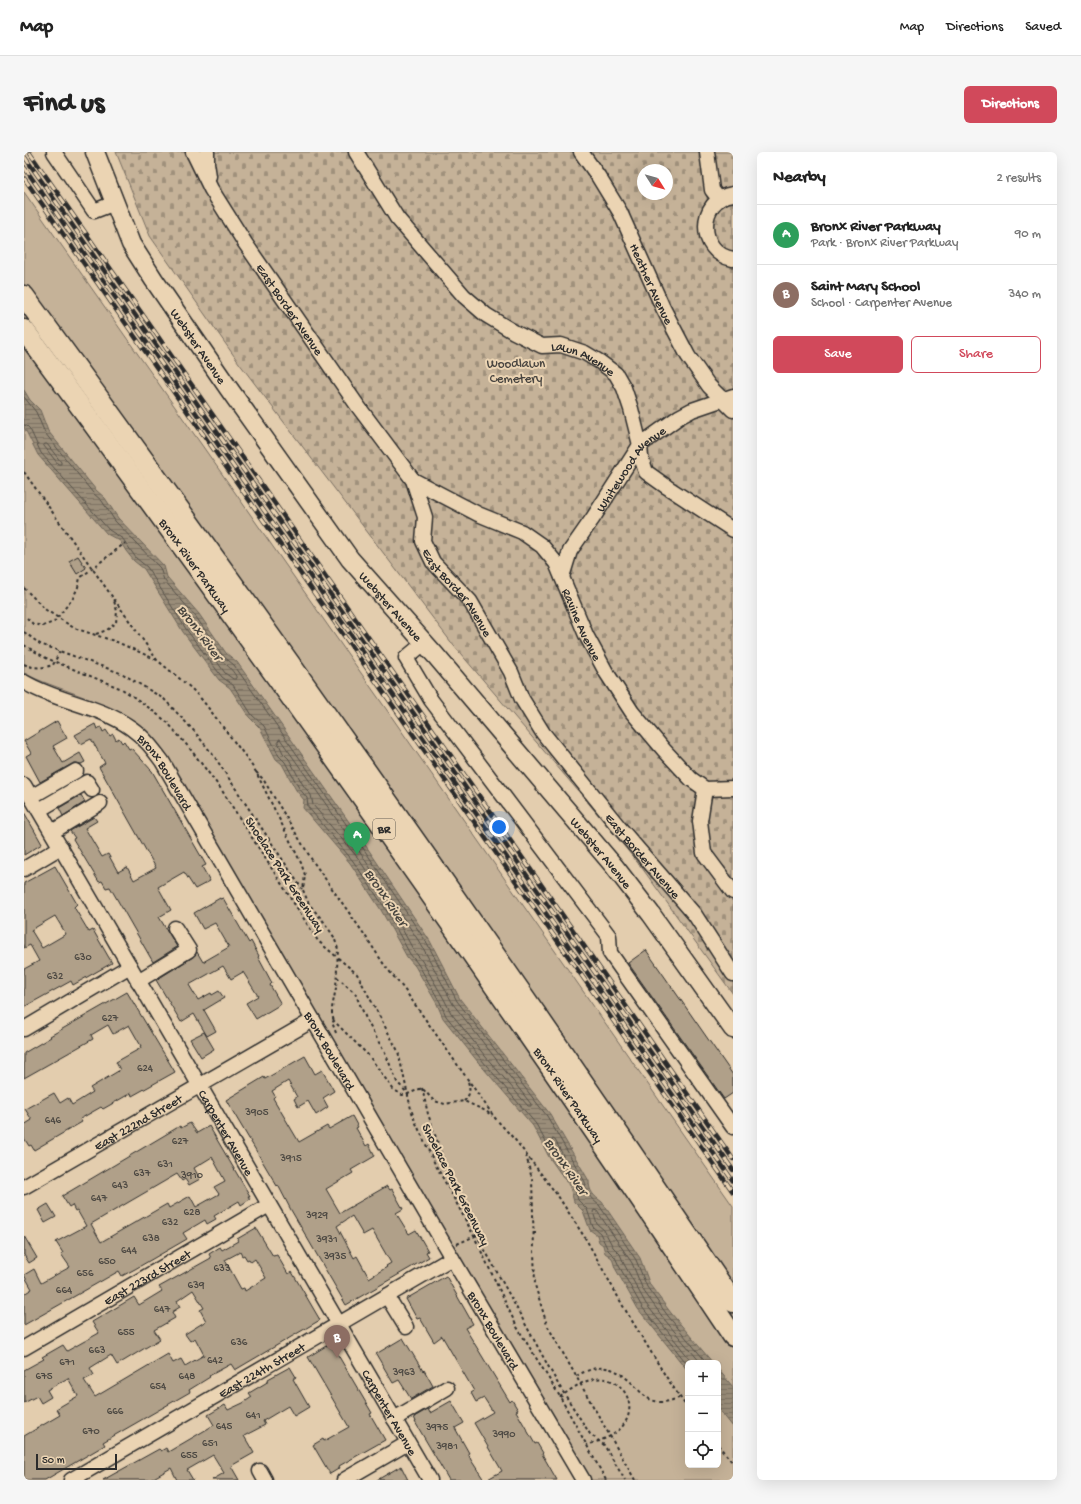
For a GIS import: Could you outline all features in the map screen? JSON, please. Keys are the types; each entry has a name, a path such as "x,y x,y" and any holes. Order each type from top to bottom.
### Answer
{"highway":[{"name":"Bronx River Parkway","path":"24,296 201,539 396,812 733,1302"},
{"name":"Bronx River Parkway","path":"24,330 219,596 368,806 553,1071 733,1336"}],"main road":[{"name":"Webster Avenue","path":"95,152 131,244 233,396 350,559 424,643 614,866 651,914 733,1029"}],"street":[{"path":"54,152 94,211 115,203"},
{"name":"East Border Avenue","path":"193,152 211,189 245,244 357,405 413,480 425,517 423,541 433,562 470,601 511,672 522,699 543,733 618,826 694,915 733,974"},
{"path":"207,152 206,163 211,189"},
{"name":"Lawn Avenue","path":"356,152 397,218 464,296 486,315 514,332 542,346 562,345 586,352 616,374 624,388 631,409 640,445 641,457 646,472 733,530"},
{"path":"707,152 712,190 719,199"},
{"name":"Heather Avenue","path":"580,153 598,176 620,212 663,308 688,356 709,386 730,402"},
{"path":"733,194 729,194 719,199 711,207 706,217 705,227 707,238 713,247 721,254 733,258"},
{"name":"Whitewood Avenue","path":"562,577 570,551 640,445 679,417 692,410 730,402"},
{"name":"Ravine Avenue","path":"413,480 478,514 522,532 542,546 556,563 586,635 606,672 632,712 680,767 705,789"},
{"path":"424,643 406,658 431,700 609,936 610,953 733,1127"},
{"name":"Bronx Boulevard","path":"24,682 47,693 114,718 130,727 150,746 168,770 325,1041 583,1480"},
{"path":"31,797 75,770"},
{"path":"39,810 87,782 98,801 52,832"},
{"name":"Carpenter Avenue","path":"24,784 430,1480"},
{"path":"733,788 705,789 700,821 704,853 733,892"},
{"path":"24,869 61,848"},
{"path":"138,981 188,950 175,928"},
{"path":"24,1029 130,966"},
{"name":"East 222nd Street","path":"24,1187 313,1020"},
{"name":"East 223rd Street","path":"24,1348 270,1205"},
{"name":"East 224th Street","path":"71,1480 452,1258"},
{"path":"387,1296 406,1327"},
{"path":"394,1419 447,1388"},
{"path":"344,1480 408,1443"}],"path":[{"path":"24,472 157,660 191,688 203,701 246,757 256,772 301,863 305,875 303,890"},
{"path":"27,618 33,624 43,626 54,622 73,598 80,578 125,543"},
{"path":"24,588 33,598 58,618 74,628 117,642 157,660"},
{"path":"95,635 108,630 116,623 118,611 113,598"},
{"name":"Shoelace Park Greenway","path":"24,632 40,644 123,674 164,700 194,731 214,756 303,890 309,904 334,937 338,949 338,957 337,977 332,1008 334,1022 332,1022 337,1039 335,1043 332,1037 325,1041"},
{"name":"Shoelace Park Greenway","path":"24,645 55,661 122,689 144,704 166,722 191,750 220,789 318,941 357,974 398,1051 415,1121 435,1164 474,1236 518,1327 560,1396 606,1480"},
{"path":"24,664 32,668 53,665 60,651"},
{"path":"256,772 263,779 312,860 385,966 404,989 495,1118 526,1154 558,1196 587,1241 623,1306 679,1398 685,1405"},
{"path":"337,977 355,993 367,1021 386,1055 397,1082 408,1094"},
{"path":"334,1022 369,1056 393,1089 402,1095 422,1088"},
{"path":"464,1102 470,1092 468,1080"},
{"path":"422,1088 434,1100 445,1104 464,1102 486,1111 495,1118"},
{"path":"422,1088 428,1114 453,1188 493,1266 564,1394 590,1434 604,1444 625,1480"},
{"path":"526,1154 532,1179 535,1285 547,1325 635,1480"},
{"path":"534,1233 539,1233"},
{"path":"576,1376 587,1370 607,1368 615,1370 640,1392 654,1401 668,1402 679,1398"},
{"path":"560,1396 589,1380 609,1380 618,1385 626,1393 629,1404 629,1415 626,1423 620,1430 610,1437 587,1445"},
{"path":"721,1449 733,1463"}],"green space":[{"name":"Woodlawn Cemetery","path":"116,152 733,152 733,994 642,868 454,646 239,363 150,236"},
{"path":"24,192 733,1206 733,1480 588,1480 130,721 97,703 24,673"}],"water":[{"name":"Bronx River","path":"24,390 30,400 40,410 48,431 96,490 105,498 118,518 164,566 167,577 199,614 226,653 237,662 368,849 430,941 460,999 550,1114 589,1181 592,1193 602,1202 640,1258 650,1285 671,1313 710,1360 685,1360 685,1367 638,1309 615,1268 612,1258 605,1253 603,1245 599,1242 597,1235 590,1230 583,1211 574,1202 570,1187 549,1157 533,1126 478,1062 443,1018 437,1004 415,966 407,957 381,910 350,863 303,808 304,800 296,790 282,764 276,759 260,728 249,717 230,688 219,680 183,632 144,569 134,561 120,541 107,534 38,455 24,427"},
{"path":"721,1373 733,1387 733,1427 721,1412"}],"building":[{"path":"78,556 86,568 77,574 69,561"},
{"path":"57,721 67,738 53,746 63,763 80,753 85,762 81,764 72,764 40,782 26,756 31,753 24,741"},
{"path":"95,724 97,729 101,727 103,732 106,730 110,736 113,734 116,740 119,738 122,743 124,741 129,749 131,748 152,771 206,865 202,867 210,881 195,889 184,872 158,887 171,910 159,917 177,947 153,962 110,887 106,888 102,881 99,882 73,839 75,838 70,831 94,817 97,821 85,828 102,857 108,854 118,872 127,867 134,880 156,868 99,767 105,763 91,739 81,744 75,735"},
{"path":"81,795 85,802 63,816 59,808"},
{"path":"24,812 42,844 24,855"},
{"path":"55,866 77,904 74,907 89,932 93,930 112,963 73,985 71,981 24,1007 24,969 39,961 30,945 24,948 24,883","holes":["55,916 66,934 42,948 31,930"]},
{"path":"220,898 223,898 249,943 251,941 272,983 270,985 281,1004 256,1019 246,1003 258,996 243,972 231,979 223,966 189,985 198,1000 211,993 212,995 219,991 224,998 204,1010 216,1031 207,1036 194,1014 181,1022 156,980 193,957 197,952 203,962 229,947 215,923 203,929 194,913"},
{"path":"646,950 733,1075 733,1093 724,1099 628,963"},
{"path":"127,992 175,1072 132,1096 131,1093 103,1109 101,1107 80,1119 82,1122 34,1150 31,1145 29,1146 24,1138 24,1125 32,1120 25,1109 54,1093 60,1103 68,1098 72,1105 93,1092 90,1088 120,1070 116,1062 141,1048 141,1046 129,1025 113,1034 108,1025 91,1035 93,1039 24,1078 24,1053 51,1037 50,1036"},
{"path":"204,1032 214,1049 201,1057 190,1039"},
{"path":"305,1056 315,1074 322,1070 334,1091 323,1098 328,1107 316,1115 308,1101 298,1107 294,1099 297,1097 288,1081 272,1091 275,1096 273,1098 299,1142 327,1126 329,1129 352,1116 358,1127 356,1128 366,1146 369,1144 375,1156 351,1170 353,1173 326,1189 340,1213 387,1186 390,1190 392,1189 403,1209 396,1213 409,1234 416,1230 428,1251 426,1252 429,1257 346,1305 278,1185 277,1186 226,1100 264,1077 265,1079","holes":["352,1216 363,1235 372,1230 391,1263 369,1278 357,1256 354,1258 337,1226"]},
{"path":"190,1123 197,1133 209,1126 250,1196 248,1196 250,1199 241,1205 239,1201 214,1216 216,1219 207,1224 205,1220 183,1233 187,1239 135,1269 122,1276 119,1271 24,1325 24,1294 32,1289 24,1275 34,1269 41,1283 70,1267 61,1254 63,1253 56,1242 86,1226 77,1210 75,1211 72,1205 69,1207 62,1196 180,1126 181,1128","holes":["212,1157 225,1181 214,1187 219,1194 196,1207 190,1196 169,1208 167,1204 101,1242 91,1224 177,1174 182,1181 185,1179 189,1185 200,1179 194,1168"]},
{"path":"48,1204 56,1217 45,1223 38,1210"},
{"path":"256,1228 273,1256 277,1255 288,1274 292,1272 320,1320 235,1370 231,1364 209,1376 210,1377 189,1390 190,1392 103,1442 105,1445 45,1480 24,1480 24,1436 60,1415 56,1409 78,1396 68,1378 47,1390 51,1397 41,1403 37,1396 24,1403 24,1370 44,1359 42,1357 63,1345 67,1351 99,1333 92,1322 134,1297 139,1305 162,1291 159,1287 211,1258 209,1254 220,1247 222,1250 238,1241 237,1239","holes":["240,1252 242,1256 244,1255 247,1260 249,1259 251,1262 255,1259 266,1278 245,1291 244,1288 241,1289 225,1260","193,1290 204,1308 200,1310 206,1321 185,1334 190,1341 195,1338 204,1355 185,1366 181,1359 173,1363 168,1354 95,1397 84,1380 94,1375 90,1368 111,1355 117,1365 160,1339 154,1330 175,1318 172,1312 180,1307 177,1301"]},
{"path":"24,1236 37,1258 29,1263 24,1255"},
{"path":"446,1276 473,1324 465,1328 510,1402 512,1400 518,1410 516,1411 535,1444 537,1443 543,1453 542,1454 557,1480 486,1480 502,1471 474,1423 493,1412 484,1398 476,1402 471,1393 474,1391 442,1336 434,1342 420,1318 417,1319 406,1299"},
{"path":"403,1338 433,1386 411,1399 399,1380 393,1383 376,1354"},
{"path":"331,1343 372,1413 370,1414 385,1440 339,1466 340,1468 330,1474 313,1445 323,1439 324,1441 349,1427 308,1357"},
{"path":"290,1367 296,1377 293,1379 309,1407 294,1416 288,1406 263,1421 265,1425 244,1436 254,1453 231,1466 239,1480 212,1480 224,1473 213,1455 187,1470 193,1480 177,1480 171,1468 150,1480 103,1480 159,1449 161,1451 166,1448 168,1452 214,1425 208,1415 225,1405 228,1410 243,1403 252,1397 249,1393 269,1381 268,1379"},
{"path":"451,1401 464,1423 455,1428 469,1453 471,1460 484,1480 449,1480 415,1422 414,1417 428,1409 430,1413"},
{"path":"401,1466 408,1480 377,1480"}],"railway":[{"path":"29,152 733,1159"},
{"path":"24,156 733,1170"},
{"path":"24,167 733,1181"},
{"path":"24,178 733,1192"}],"place":[{"name":"Bronx River Parkway","path":"357,855"},
{"name":"Saint Mary School","path":"337,1358"}]}
